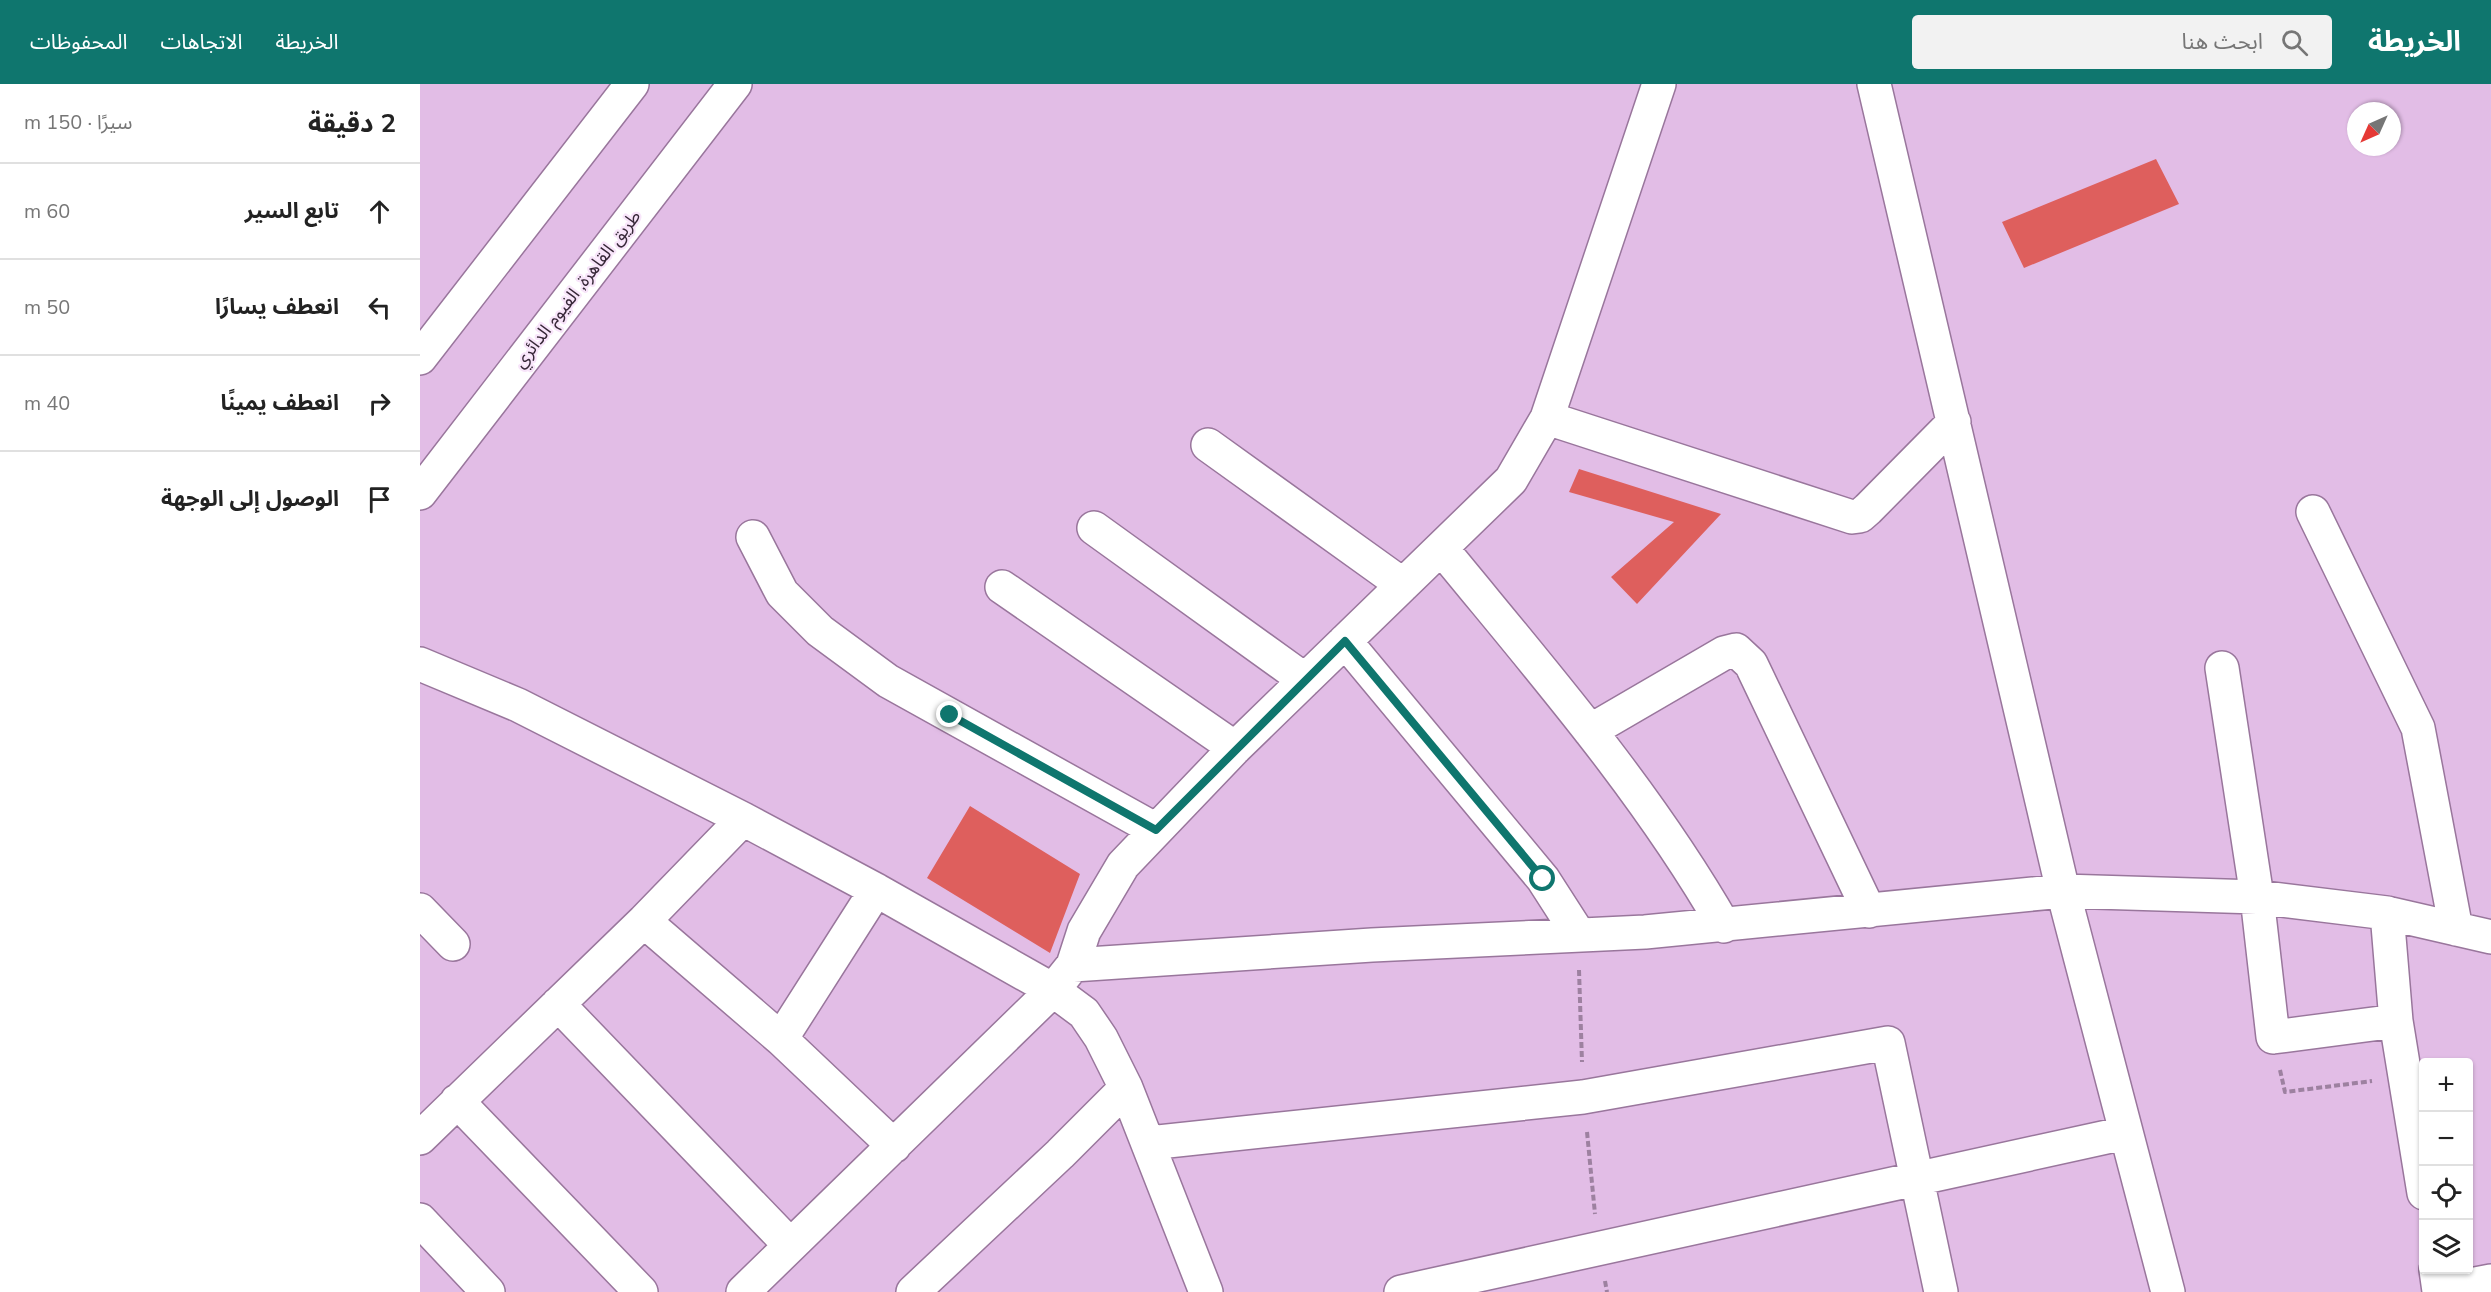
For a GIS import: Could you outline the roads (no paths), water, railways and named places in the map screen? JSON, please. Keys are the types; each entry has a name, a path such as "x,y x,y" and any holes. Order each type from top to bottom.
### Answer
{"main road":[{"path":"420,358 632,84"},
{"name":"طريق القاهرة, الفيوم الدائري","path":"420,494 735,84"},
{"path":"743,1292 1053,990 1073,965 1084,931 1123,865 1235,748 1511,480 1547,418 1659,84"},
{"path":"1874,84 2063,891 2168,1292"},
{"path":"1547,418 1852,517 1860,516 1868,509 1954,422"},
{"path":"1208,445 1403,585"},
{"path":"2313,512 2418,728 2456,929"},
{"path":"1094,528 1305,680"},
{"path":"753,537 782,593 820,631 880,675 1156,830"},
{"path":"1442,549 1590,731 1674,845 1724,926"},
{"path":"1002,587 1235,748"},
{"path":"1345,641 1543,879 1579,935"},
{"path":"1590,731 1724,653 1736,650 1751,664 1869,912"},
{"path":"420,664 518,705 743,819 876,890 1053,990 1084,1013 1101,1038 1126,1088 1206,1292"},
{"path":"2222,668 2258,897 2273,1036 2396,1021"},
{"path":"420,1138 644,921 743,819"},
{"path":"781,1039 876,890"},
{"path":"1073,965 1724,926 2063,891 2258,897 2387,913 2491,937"},
{"path":"420,910 453,944"},
{"path":"2387,913 2396,1021 2420,1166"},
{"path":"644,921 781,1039 894,1146"},
{"path":"558,1004 790,1245"},
{"path":"1149,1143 1583,1097 1888,1043 1941,1292"},
{"path":"930,1285 1126,1088"},
{"path":"457,1101 641,1292"},
{"path":"1401,1292 1917,1176 2125,1133"},
{"path":"420,1220 488,1292"},
{"path":"2437,1284 2491,1281"}]}
